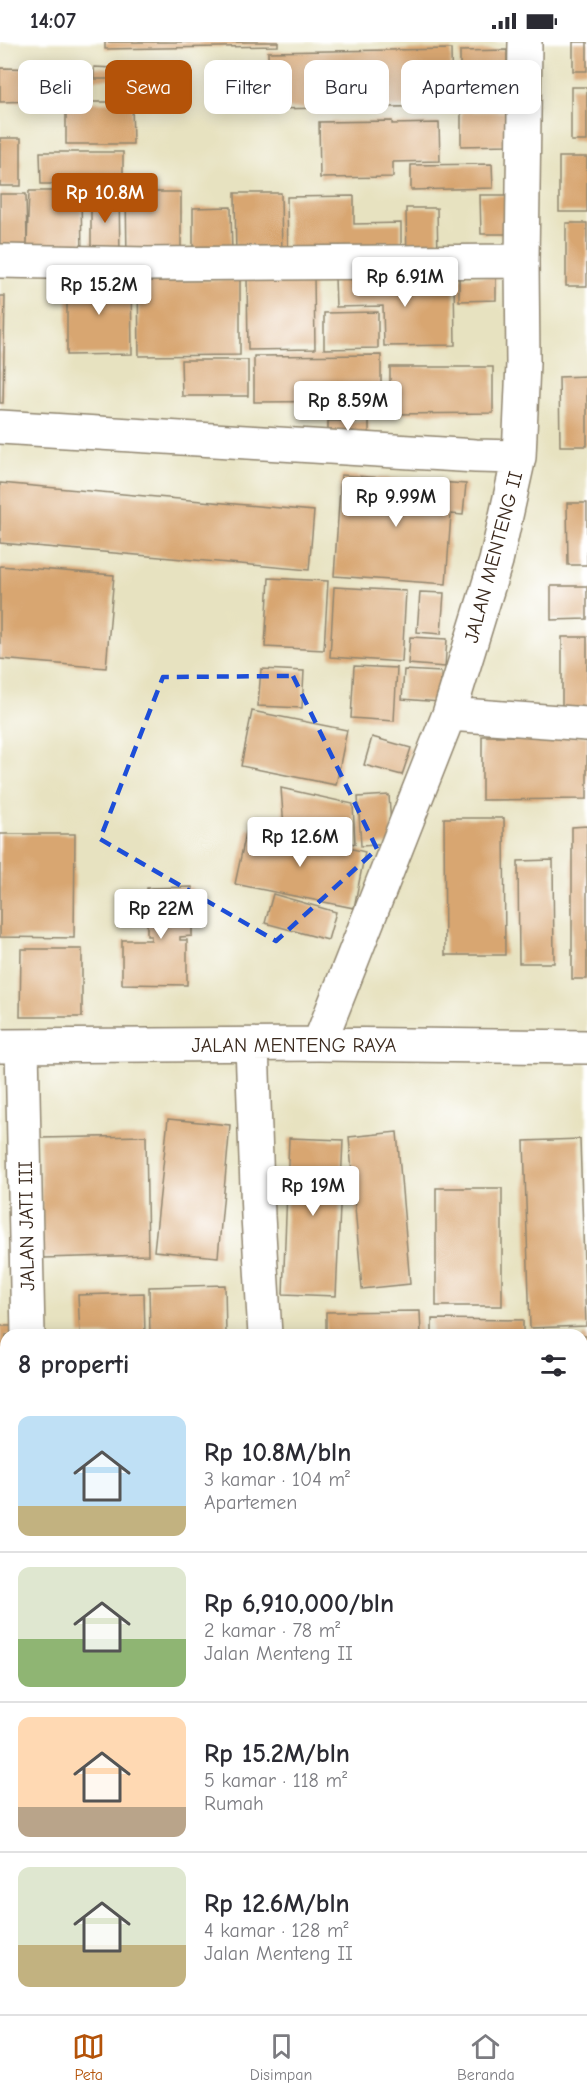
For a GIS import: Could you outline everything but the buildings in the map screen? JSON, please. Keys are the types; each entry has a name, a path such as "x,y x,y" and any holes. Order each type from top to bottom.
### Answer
{"street":[{"name":"JALAN MENTENG II","path":"319,1044 449,714 496,561 519,457 523,363 525,42"},
{"path":"0,261 147,264 522,261"},
{"path":"0,426 519,457"},
{"path":"449,714 587,724"},
{"name":"JALAN MENTENG RAYA","path":"11,1046 319,1044 587,1047"},
{"path":"252,1045 265,1329"},
{"name":"JALAN JATI III","path":"11,1046 28,1329"}],"highlighted area":[{"path":"293,676 377,849 276,941 100,839 163,677"}]}
